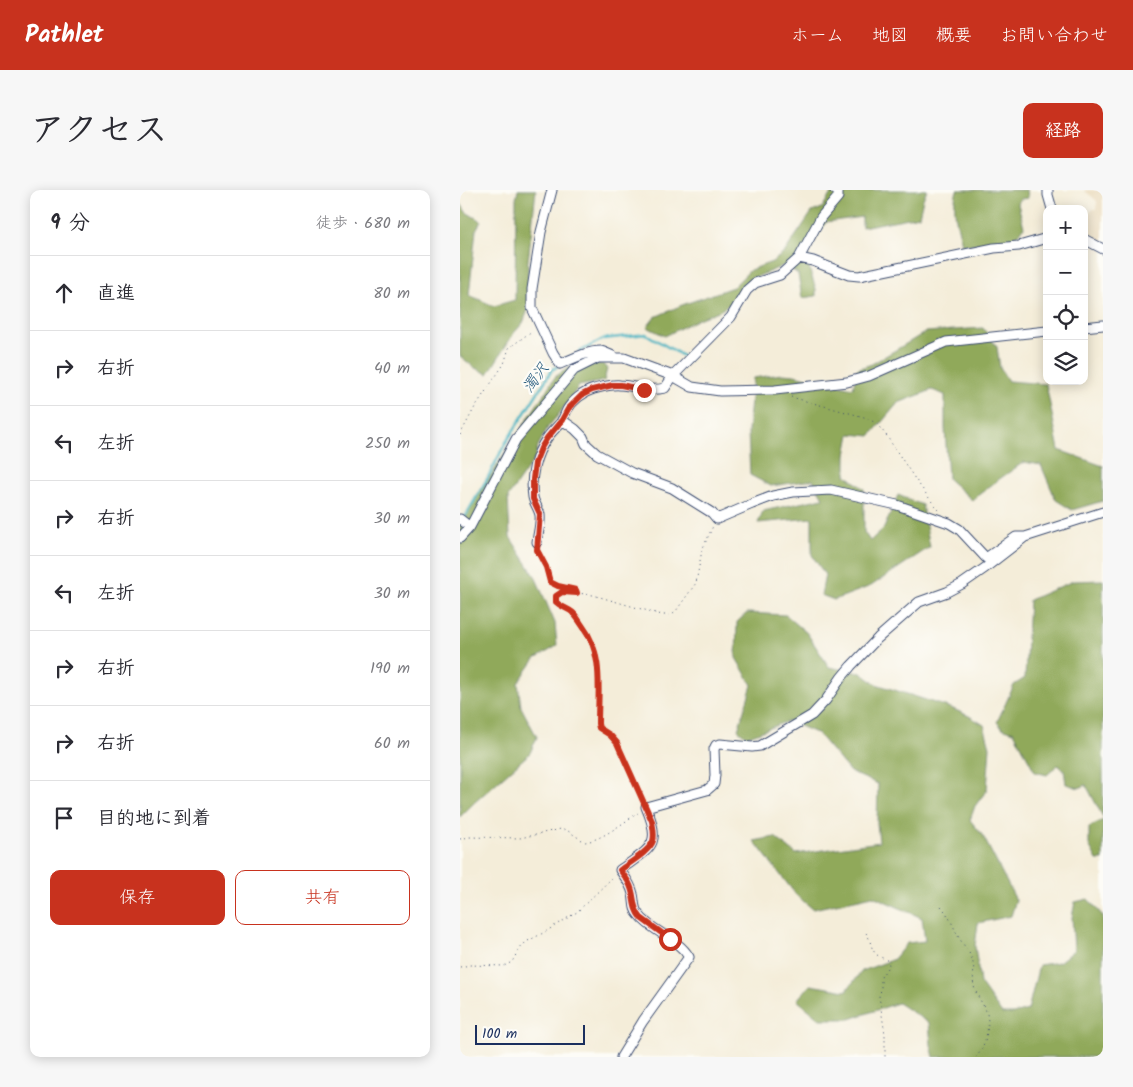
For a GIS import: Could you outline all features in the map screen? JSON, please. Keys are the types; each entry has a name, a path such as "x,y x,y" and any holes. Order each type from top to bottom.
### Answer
{"street":[{"path":"552,190 541,232 532,289 532,308 560,364 578,356 602,351 615,357"},
{"path":"537,542 540,514 533,499 535,463 544,443 568,409 582,395 592,390 613,385 644,390 666,388 673,376 730,317 747,290 755,282 780,275 799,258 821,217 838,197 838,192 835,190"},
{"path":"1048,190 1051,205"},
{"path":"799,258 813,261 849,275 859,276 994,248 1019,246 1043,239"},
{"path":"1088,241 1103,249"},
{"path":"1088,326 1103,324"},
{"path":"460,538 470,527 516,438 574,370 598,358 624,358 673,376 692,387 720,391 775,390 847,382 869,376 946,342 1043,331"},
{"path":"562,420 575,429 583,437 586,444 597,454 632,473 672,488 717,519 773,496 793,492 831,490 897,505 949,524 959,529 986,558 1016,537 1025,537 1103,512"},
{"path":"460,519 470,527"},
{"path":"621,1057 643,1021 689,957 684,949 641,918 634,908 630,884 620,870 653,843 652,821 646,807 707,790 714,784 714,749 716,745 760,746 812,715 826,700 840,678 851,666 878,638 919,602 947,592 962,584 1025,537"}],"path":[{"path":"460,435 474,406 504,364 509,348 540,325"},
{"path":"775,390 775,392 864,417 876,423 938,510"},
{"path":"460,839 469,837 520,838 561,829 568,831 585,842 592,841 603,836 646,807 617,743 610,735 599,728 599,673 594,646 589,634 572,611 560,606 556,602 556,596 562,592 593,595 662,615 670,615 676,611 696,583 702,550 717,519"},
{"path":"537,542 537,550 546,567 550,582 576,590 577,593"},
{"path":"460,967 470,965 504,966 512,962 526,942 546,932 576,912 620,870"},
{"path":"941,906 952,921 974,964 974,987 988,1015 984,1046 976,1057"},
{"path":"866,934 874,953 888,961 889,965 882,977 882,990 879,996 885,1034 886,1057"}],"shaded area":[{"path":"1084,190 1103,190 1103,247 1088,237 1088,215 1093,209 1096,209 1097,201"}],"green space":[{"path":"518,190 536,190 528,262 528,310 523,323 514,333 488,374 475,368 460,356 460,202 466,212 481,221 476,230 469,295 494,306 515,300 516,199"},
{"path":"833,190 927,190 919,216 862,227 862,217 826,222 808,252 816,296 802,298 798,274 785,265 747,281 733,302 721,310 698,319 665,336 647,327 655,317 682,305 733,287 750,270 772,262 784,253 812,212 822,208"},
{"path":"957,190 1027,190 1028,198 1020,199 1018,204 1024,227 1018,235 1001,242 962,245 955,211"},
{"path":"983,328 997,347 1000,368 1008,381 1046,385 1059,450 1103,466 1103,501 1072,510 1056,500 1041,465 1024,462 972,500 948,479 945,395 932,390 898,403 870,436 850,434 846,455 846,475 864,489 864,532 870,541 884,528 898,495 922,505 930,547 871,586 834,600 821,595 825,575 812,555 812,518 758,523 763,511 823,498 813,480 771,486 750,475 748,432 753,378 782,374 794,375 853,388 857,369 872,364 926,332"},
{"path":"603,364 607,369 604,381 579,386 548,427 538,446 535,458 508,497 510,537 535,576 555,623 557,646 535,659 518,683 521,707 537,737 530,753 460,817 460,523 555,377 568,368"},
{"path":"1103,580 1103,817 1086,785 1079,788 1066,784 1064,770 1058,765 1047,775 1035,772 1014,732 1002,728 997,722 1014,685 1025,678 1029,600 1073,581"},
{"path":"747,613 786,615 807,633 829,667 861,673 876,684 951,708 984,725 990,747 987,790 975,806 970,820 983,836 1016,900 1011,916 978,923 975,946 980,983 1002,1014 1013,1014 1028,1010 1039,965 1059,962 1074,950 1072,917 1075,902 1088,899 1103,916 1103,1057 934,1057 929,1023 898,1003 850,1019 820,1019 797,1000 810,985 846,991 862,971 894,959 907,943 925,941 922,918 873,896 813,909 797,896 754,841 775,837 796,854 879,842 877,823 878,784 850,772 818,734 788,721 747,737 738,730 752,685 736,658 737,622"},
{"path":"1103,820 1103,860 1097,860 1089,845 1089,827"}],"waterway":[{"name":"濁沢","path":"579,352 603,339 646,334 683,356"},
{"name":"濁沢","path":"462,519 487,479 505,444 552,370 558,366"}],"route":[{"path":"644,390 613,385 592,390 582,395 568,409 541,448 535,463 533,499 540,514 537,550 546,567 550,582 576,590 577,593 562,592 556,596 556,602 560,606 572,611 589,634 594,646 600,683 598,695 599,728 610,735 617,743 652,821 653,843 620,870 630,884 634,908 638,914 670,939"}]}
